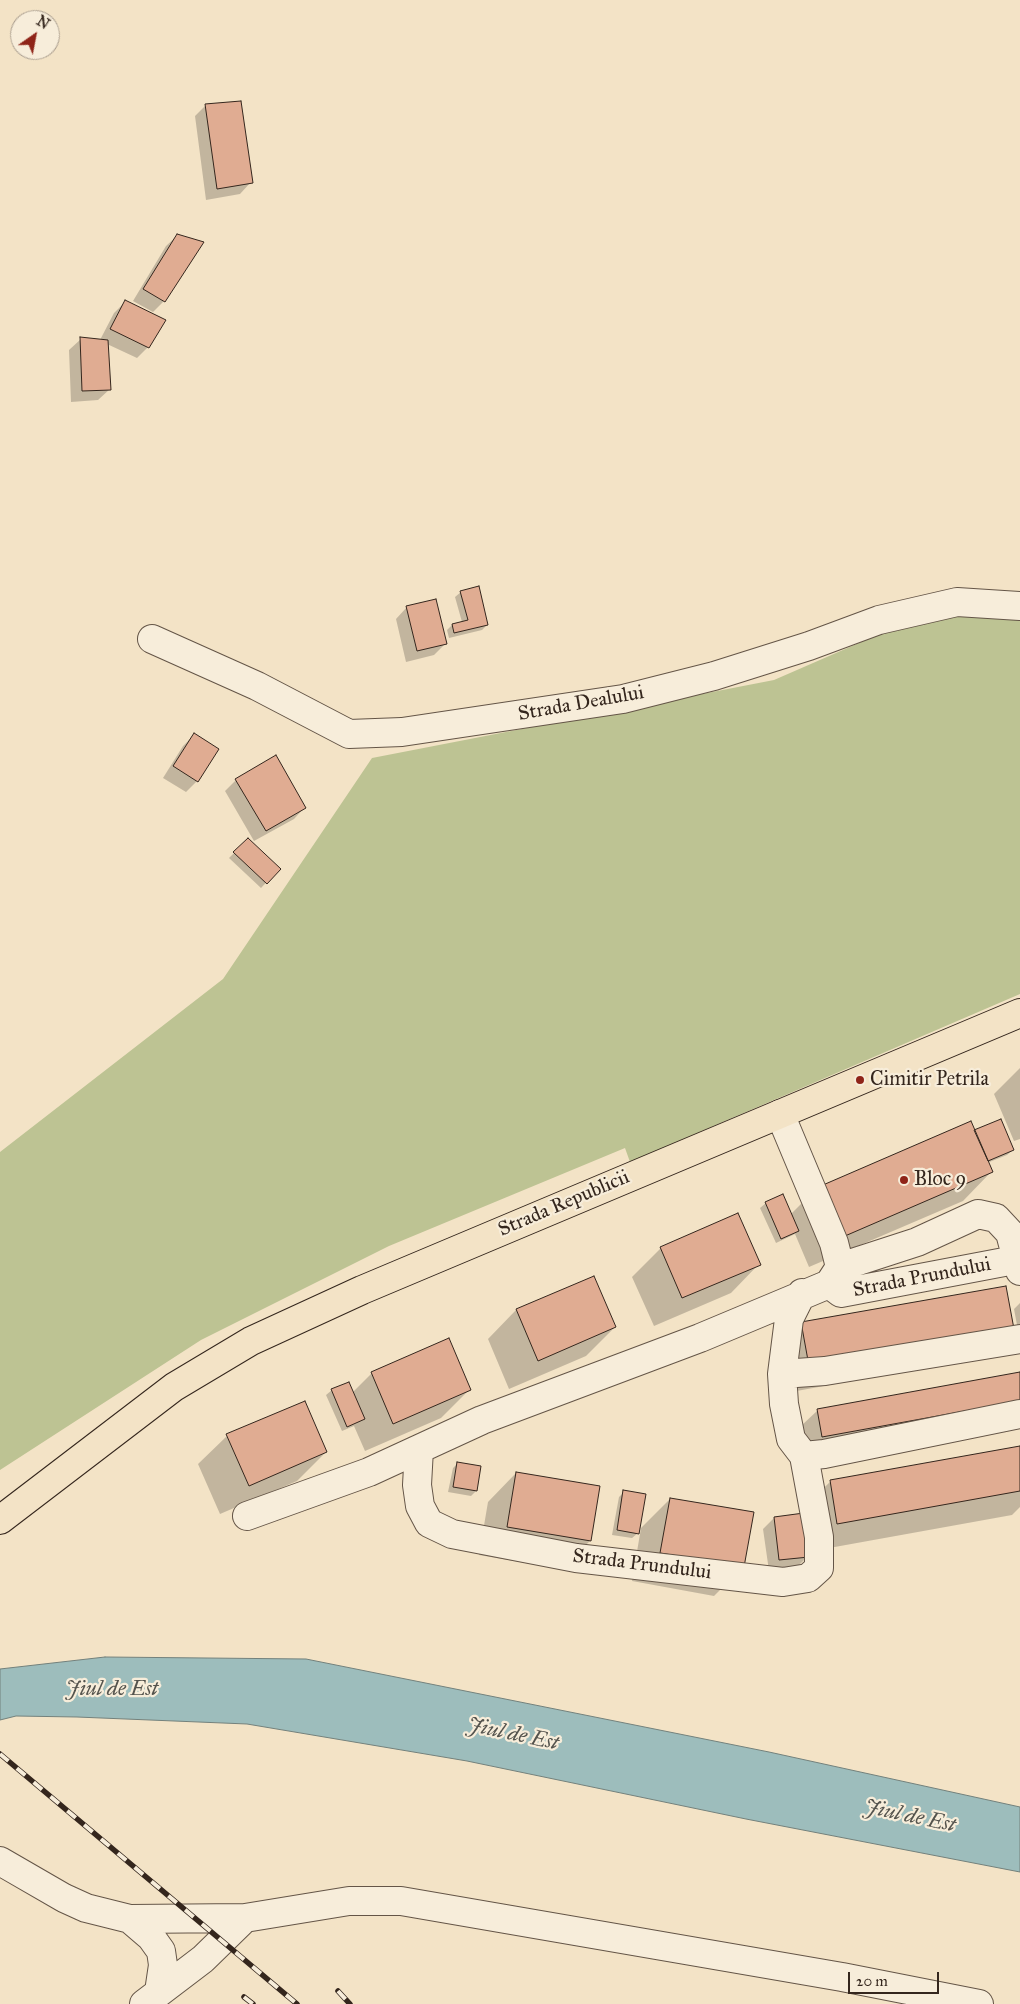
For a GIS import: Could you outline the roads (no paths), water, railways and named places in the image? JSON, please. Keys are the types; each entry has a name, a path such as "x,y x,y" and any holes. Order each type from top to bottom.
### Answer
{"main road":[{"name":"Strada Republicii","path":"0,1520 124,1424 208,1365 251,1340 362,1290 1020,1013"}],"street":[{"name":"Strada Dealului","path":"152,638 257,686 349,734 402,732 623,699 724,673 809,646 879,620 957,602 1020,606"},
{"path":"246,1516 369,1472 482,1420 700,1338 802,1293 834,1275 834,1242 780,1114"},
{"name":"Strada Prundului","path":"978,1214 996,1218 1010,1233 1019,1263 841,1293 834,1275 916,1242 978,1214"},
{"name":"Strada Prundului","path":"419,1449 418,1486 420,1506 429,1523 452,1534 576,1558 783,1582 808,1578 819,1568 819,1537 804,1456 791,1439 784,1404 782,1374 789,1319 802,1293"},
{"path":"782,1374 825,1371 1020,1339"},
{"path":"804,1456 824,1454 1020,1414"},
{"path":"0,1861 64,1898 86,1908 130,1919 245,1918 349,1901 401,1902 815,1972 978,2004"},
{"path":"152,1998 222,1942 245,1918"},
{"path":"130,1919 152,1937 161,1951 163,1965 152,1998"}],"water":[{"name":"Jiul de Est","path":"105,1657 306,1659 769,1752 1020,1807 1020,1872 746,1819 467,1761 247,1724 16,1716 0,1720 0,1669"}],"railway":[{"path":"0,1754 297,2004"},
{"path":"338,1991 350,2004"},
{"path":"244,1997 253,2004"}],"place":[{"name":"Cimitir Petrila","path":"860,1080"},
{"name":"Bloc 9","path":"904,1180"}]}
